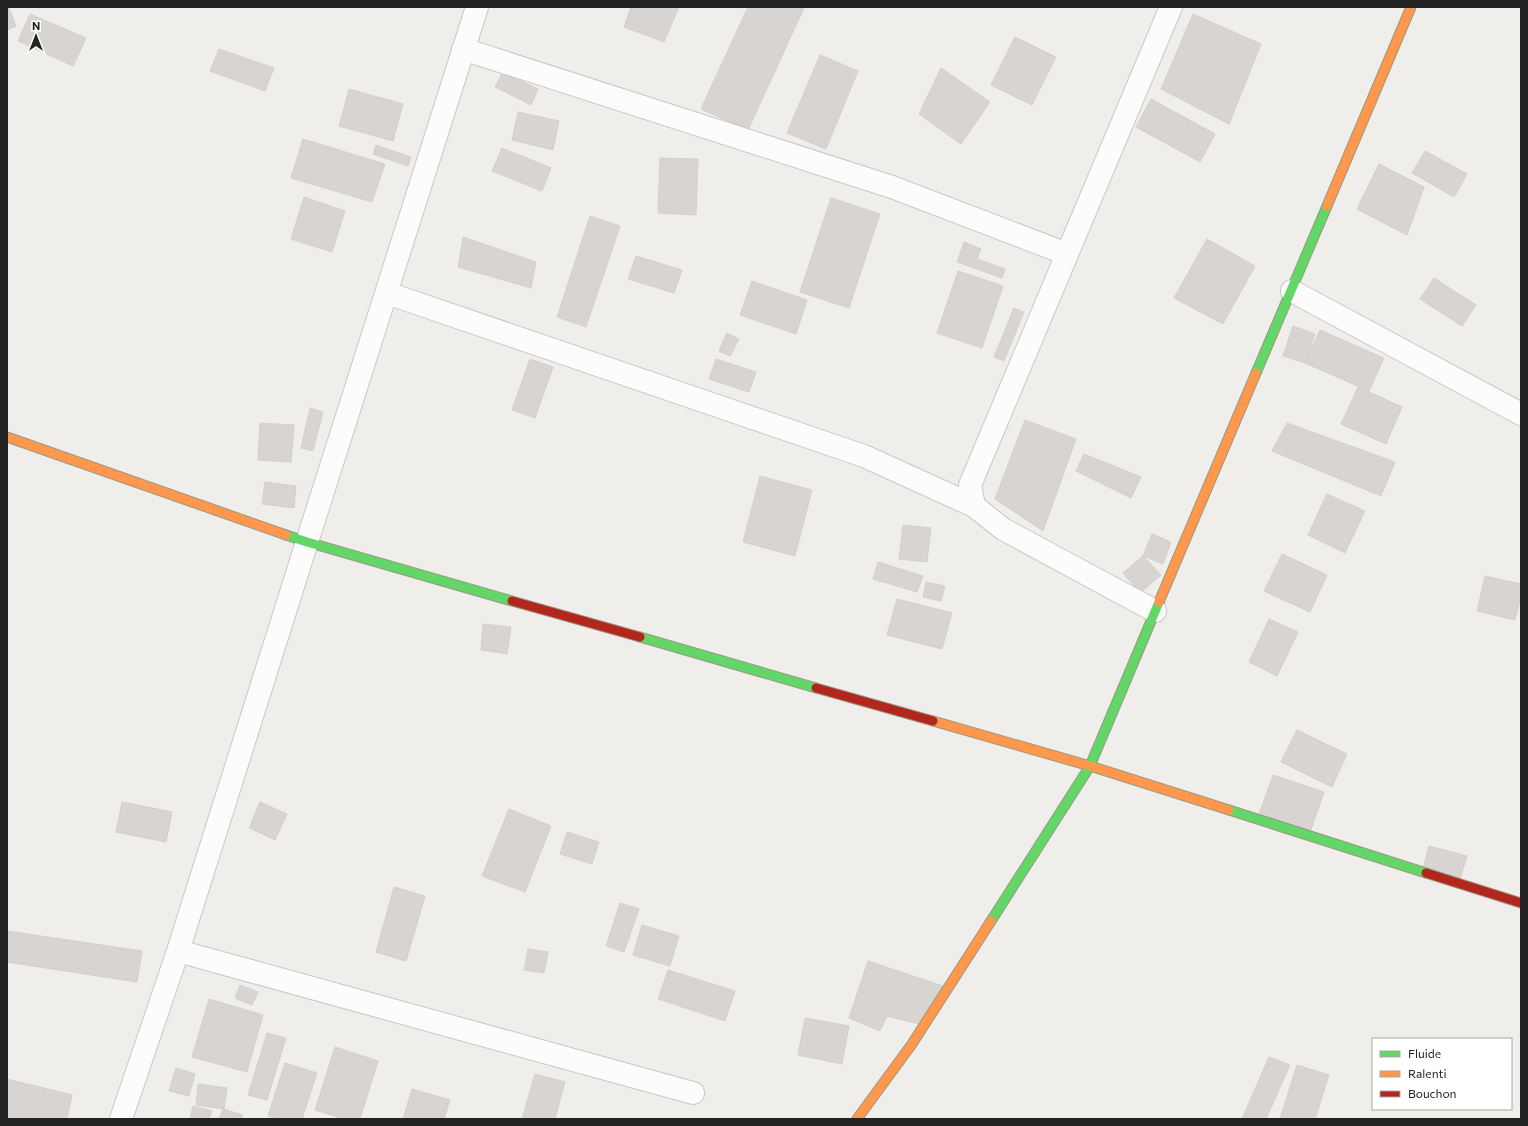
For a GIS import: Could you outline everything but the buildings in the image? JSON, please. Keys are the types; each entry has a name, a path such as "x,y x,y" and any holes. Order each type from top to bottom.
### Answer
{"street":[{"path":"121,1119 178,951 477,7"},
{"path":"974,506 970,485 1172,7"},
{"path":"857,1119 912,1044 1090,766 1411,7"},
{"path":"463,49 892,187 1067,254"},
{"path":"1292,291 1521,414"},
{"path":"387,293 864,456 974,506 1003,529 1156,611"},
{"path":"7,437 307,542 1090,766 1521,903"},
{"path":"178,951 693,1093"}],"traffic: fast":[{"path":"1256,373 1327,206"},
{"path":"286,535 512,601"},
{"path":"991,921 1090,766 1159,602"},
{"path":"640,637 816,688"},
{"path":"1229,810 1426,873"}],"traffic: slow":[{"path":"1327,206 1411,7"},
{"path":"1159,602 1256,373"},
{"path":"7,437 286,535"},
{"path":"933,721 1090,766 1229,810"},
{"path":"857,1119 912,1044 991,921"}],"traffic: jam":[{"path":"512,601 640,637"},
{"path":"816,688 933,721"},
{"path":"1426,873 1521,903"}]}
